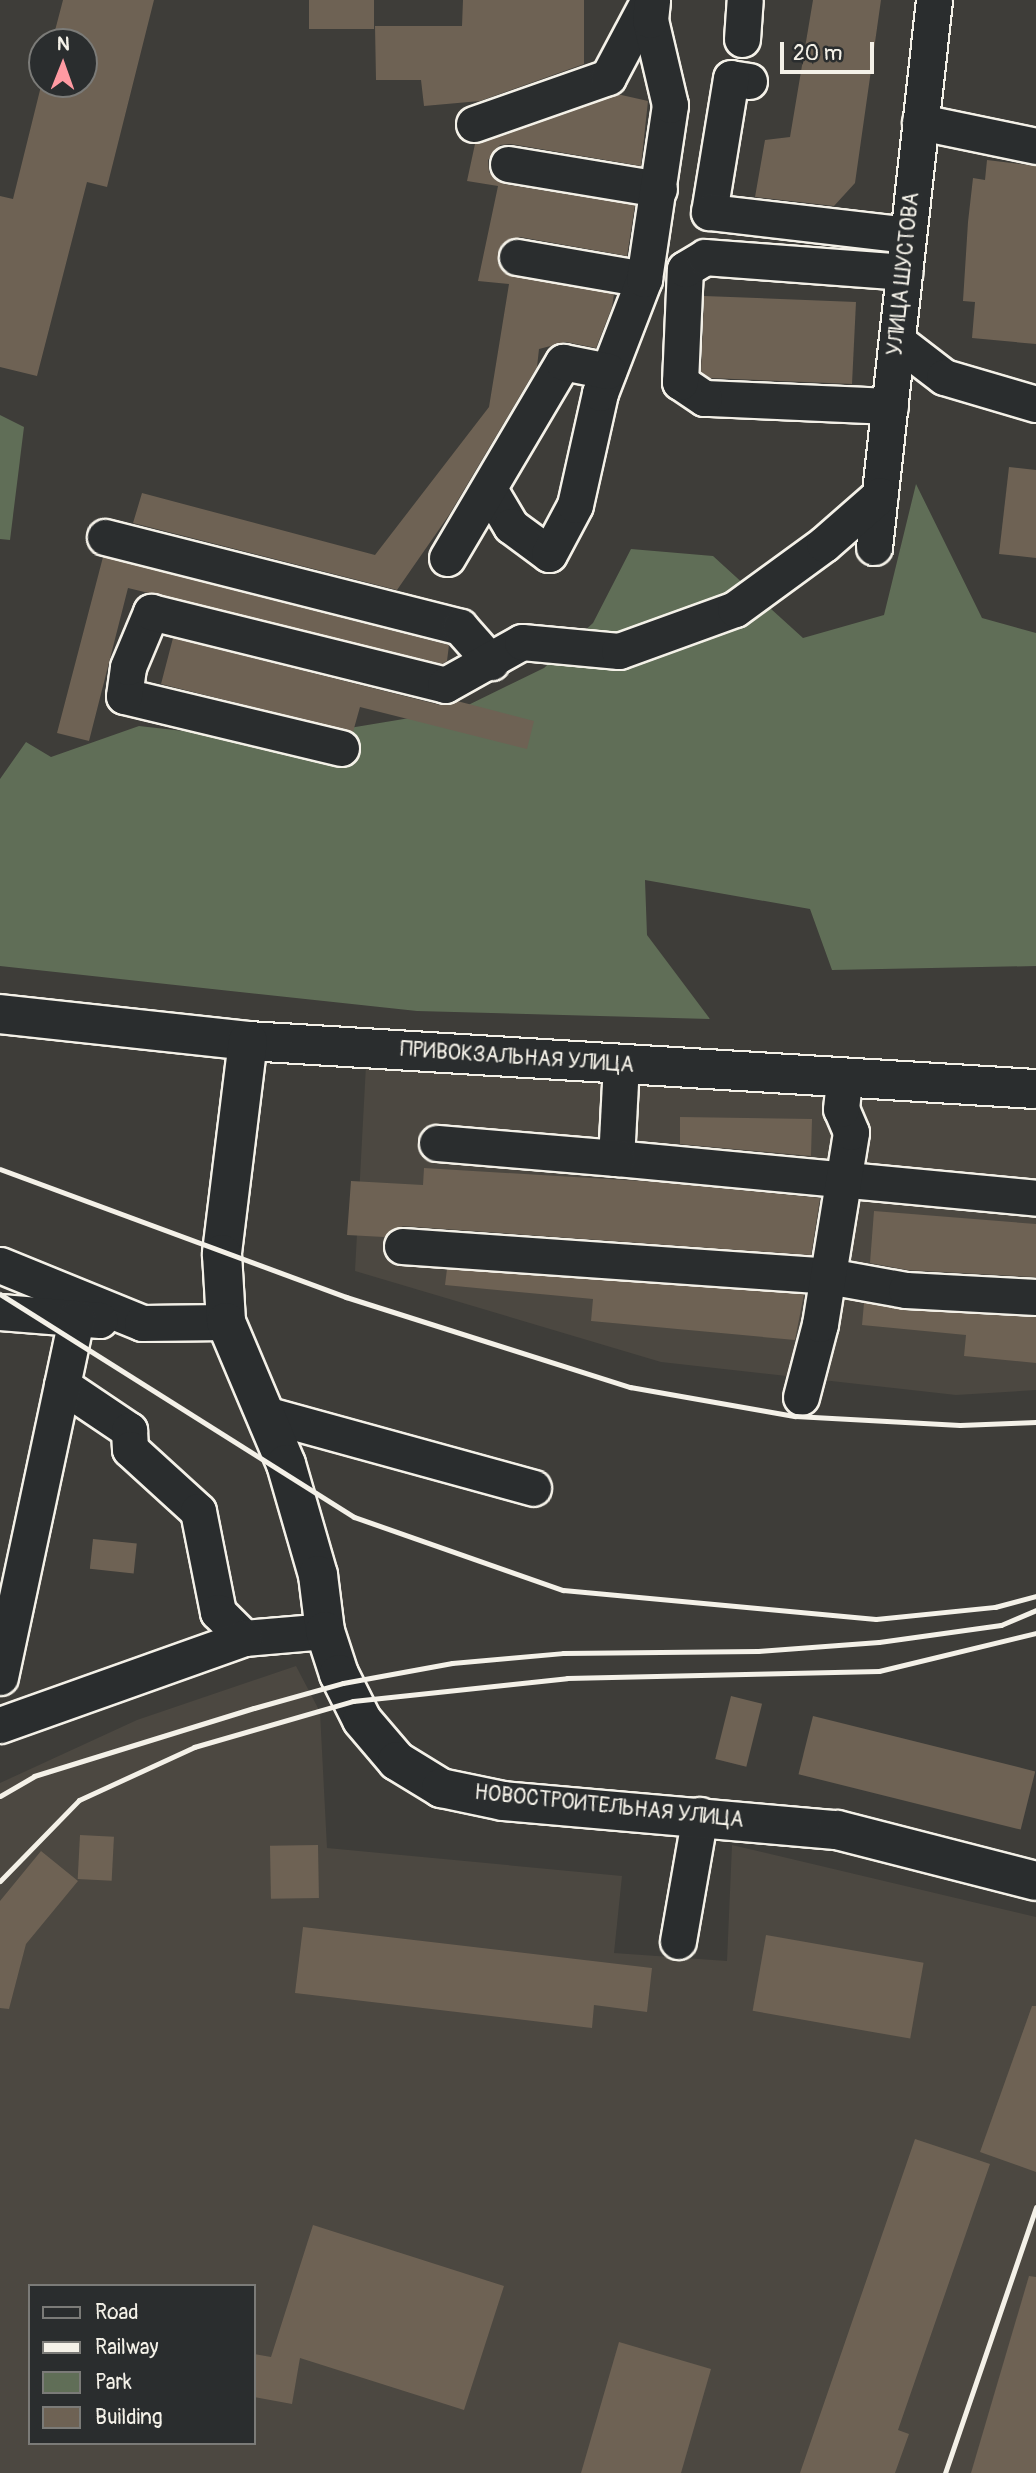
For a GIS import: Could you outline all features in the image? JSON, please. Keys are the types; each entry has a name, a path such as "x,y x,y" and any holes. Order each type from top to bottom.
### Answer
{"main road":[{"name":"ПРИВОКЗАЛЬНАЯ УЛИЦА","path":"0,1014 248,1041 1036,1089"},
{"name":"НОВОСТРОИТЕЛЬНАЯ УЛИЦА","path":"248,1041 222,1254 226,1322 286,1464 318,1575 326,1631 339,1674 362,1720 397,1761 441,1788 503,1801 700,1815 837,1830 1036,1881"}],"street":[{"path":"474,124 608,77 650,0"},
{"path":"489,489 511,526 549,554 576,505 608,371 644,279 670,105 650,20 650,0"},
{"path":"742,38 746,0"},
{"name":"УЛИЦА ШУСТОВА","path":"874,547 933,0"},
{"path":"749,81 731,78 709,212 908,235"},
{"path":"920,122 1036,146"},
{"path":"508,164 659,189"},
{"path":"517,257 644,279"},
{"path":"890,406 704,398 696,393 680,382 685,269 705,257 904,272"},
{"path":"897,341 944,377 1036,404"},
{"path":"447,558 564,362 608,371"},
{"path":"341,748 124,696 128,667 151,612 445,685 491,662 522,642 619,651 735,609 824,544 880,495"},
{"path":"105,537 460,627 491,662"},
{"path":"617,1158 621,1064"},
{"path":"801,1397 828,1276 851,1132 841,1109 844,1079"},
{"path":"437,1143 1036,1199"},
{"path":"402,1246 828,1276 906,1290 1036,1297"},
{"path":"0,1265 142,1323"},
{"path":"0,1312 142,1323 226,1322"},
{"path":"0,1677 76,1318"},
{"path":"62,1385 129,1430 131,1449 198,1511 218,1612 244,1638"},
{"path":"265,1414 533,1488"},
{"path":"0,1725 244,1638 326,1631"},
{"path":"678,1941 700,1815"}],"shaded area":[{"path":"366,1065 1036,1110 1036,1390 956,1395 661,1362 355,1271"},
{"path":"296,1666 320,1712 327,1848 622,1876 614,1953 727,1961 732,1845 1036,1917 1036,2473 0,2473 0,1783 137,1720"}],"green space":[{"path":"0,415 24,427 10,540 0,539"},
{"path":"916,484 982,618 1036,633 1036,966 832,970 810,909 645,880 647,935 710,1019 417,1011 0,966 0,779 26,742 51,757 139,726 271,741 458,710 544,668 593,623 631,549 713,556 803,638 884,615"}],"building":[{"path":"63,0 154,0 107,187 87,182 37,376 0,367 0,196 13,199 38,98 98,98 98,28 56,28"},
{"path":"309,0 374,0 374,29 309,29"},
{"path":"463,0 584,0 584,64 480,101 424,106 421,80 376,80 375,26 462,26"},
{"path":"813,0 881,0 855,183 834,206 755,197 765,140 790,137"},
{"path":"617,94 648,101 641,166 511,144 500,145 488,160 489,172 504,184 635,205 627,256 520,237 501,245 498,263 505,273 614,294 612,307 596,348 566,342 539,349 537,367 449,515 397,590 133,523 142,493 375,555 489,407 509,284 478,281 498,186 467,181 475,144"},
{"path":"987,160 1036,166 1036,344 972,338 975,302 963,301 968,222 973,178 985,180"},
{"path":"704,296 856,302 852,384 710,378 701,372"},
{"path":"1009,467 1036,470 1036,558 999,554"},
{"path":"103,557 449,645 447,661 442,664 128,588 89,741 57,733"},
{"path":"173,638 440,705 457,701 534,721 527,749 360,707 353,732 161,684"},
{"path":"680,1117 812,1119 811,1156 680,1144"},
{"path":"424,1168 657,1182 820,1198 811,1255 403,1226 384,1237 347,1235 351,1181 423,1185"},
{"path":"874,1211 1036,1224 1036,1277 908,1270 870,1263"},
{"path":"447,1269 804,1294 795,1340 591,1321 593,1299 445,1285"},
{"path":"864,1303 905,1310 1036,1317 1036,1363 964,1356 966,1335 862,1325"},
{"path":"93,1539 137,1544 134,1573 90,1569"},
{"path":"731,1696 762,1704 746,1767 715,1759"},
{"path":"813,1716 1035,1771 1021,1830 798,1774"},
{"path":"80,1835 114,1837 112,1881 78,1879"},
{"path":"318,1845 319,1898 271,1899 270,1846"},
{"path":"41,1851 78,1881 26,1944 9,2009 0,2008 0,1901"},
{"path":"303,1927 652,1968 647,2012 594,2005 592,2028 295,1993"},
{"path":"766,1935 924,1963 910,2039 753,2011"},
{"path":"1032,2006 1036,2006 1036,2172 980,2152"},
{"path":"915,2139 990,2164 898,2430 909,2434 895,2473 800,2473"},
{"path":"313,2225 504,2286 464,2410 300,2358 292,2404 256,2397 256,2354 271,2357"},
{"path":"1029,2276 1036,2277 1036,2473 971,2473"},
{"path":"619,2342 711,2369 681,2473 581,2473"}],"railway":[{"path":"0,1169 346,1297 630,1387 795,1416 960,1425 1036,1422"},
{"path":"0,1294 354,1517 563,1590 876,1619 995,1607 1036,1596"},
{"path":"0,1796 34,1776 254,1708 343,1683 452,1663 563,1653 758,1651 879,1642 1001,1625 1036,1610"},
{"path":"0,1881 79,1800 194,1747 353,1701 567,1678 879,1671 1036,1633"},
{"path":"945,2473 1036,2207"}]}
